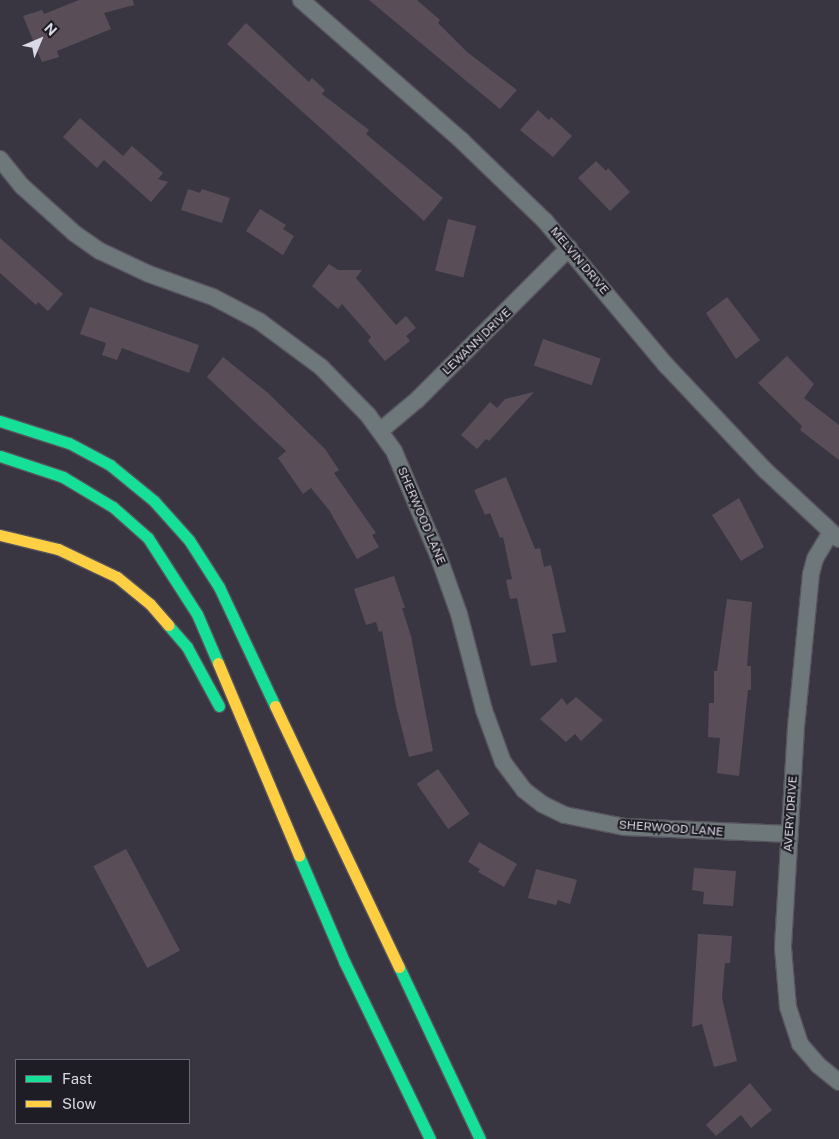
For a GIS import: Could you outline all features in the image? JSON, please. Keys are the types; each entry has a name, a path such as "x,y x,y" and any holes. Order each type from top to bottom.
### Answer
{"highway":[{"path":"0,421 69,443 110,465 154,501 189,540 219,587 480,1139"},
{"path":"0,456 62,477 113,507 148,538 197,614 292,833 344,961 431,1139"},
{"path":"0,535 58,550 117,578 150,604 187,647 225,717"},
{"path":"234,734 292,833"},
{"path":"460,1094 471,1139"}],"street":[{"name":"MELVIN DRIVE","path":"301,0 461,140 569,248 666,365 765,470 835,535"},
{"name":"SHERWOOD LANE","path":"0,159 23,187 74,233 100,251 150,274 213,297 259,320 321,367 380,431 394,451 438,555 459,614 484,710 503,762 524,790 542,804 565,815 624,827 790,834"},
{"name":"LEWANN DRIVE","path":"380,431 458,361 569,248"},
{"name":"AVERY DRIVE","path":"835,535 815,559 811,574 782,948 788,1008 800,1044 818,1065 839,1082"}],"building":[{"path":"79,0 133,0 134,5 104,13 111,29 57,51 59,57 42,62 23,16 42,10 44,14"},
{"path":"369,0 417,0 440,20 438,23 467,52 517,90 500,109"},
{"path":"246,23 309,82 312,78 325,90 322,94 369,130 366,134 443,198 424,221 227,44"},
{"path":"538,110 549,120 551,117 572,136 553,157 520,130"},
{"path":"80,118 123,156 132,146 163,173 158,179 168,182 151,202 104,160 97,168 63,137"},
{"path":"596,161 606,171 608,168 630,192 610,211 578,178"},
{"path":"188,189 200,193 202,189 230,198 222,223 181,210"},
{"path":"260,209 286,225 283,229 294,236 283,255 246,231"},
{"path":"448,219 476,226 463,277 435,270"},
{"path":"0,238 63,294 48,311 38,302 36,305 0,273"},
{"path":"329,264 338,270 362,270 356,278 396,325 406,316 416,328 406,336 410,341 385,361 368,341 371,337 342,304 338,309 312,286"},
{"path":"727,297 760,340 736,359 706,313"},
{"path":"90,307 199,345 189,373 122,348 117,360 102,355 106,343 80,334"},
{"path":"543,339 601,359 592,385 534,365"},
{"path":"787,356 814,384 804,398 839,425 839,460 800,430 802,426 758,383"},
{"path":"223,357 268,393 325,449 339,470 334,473 376,533 372,535 379,547 357,559 329,510 311,488 303,494 278,458 286,451 207,377"},
{"path":"534,392 489,441 486,439 477,449 461,435 490,402 497,408 505,399"},
{"path":"506,477 535,549 540,548 544,567 551,565 566,632 552,634 557,662 531,666 517,598 510,599 506,580 512,579 503,537 500,538 490,513 485,515 474,490"},
{"path":"739,498 764,547 741,561 712,515"},
{"path":"394,576 405,608 402,608 411,636 433,751 409,757 396,706 382,631 379,632 376,622 366,625 354,589"},
{"path":"727,599 752,602 747,666 751,666 751,690 748,690 739,776 717,773 720,738 708,737 709,703 714,703 714,671 717,671"},
{"path":"576,697 603,720 581,741 575,734 566,742 540,719 562,698 567,705"},
{"path":"438,769 470,814 448,829 417,784"},
{"path":"479,842 517,864 504,887 478,872 480,869 468,862"},
{"path":"126,849 180,951 147,968 93,866"},
{"path":"694,868 736,871 733,906 703,904 704,892 692,890"},
{"path":"536,869 577,880 570,904 558,900 556,905 528,898"},
{"path":"698,934 732,936 730,963 725,963 722,998 737,1061 714,1067 702,1024 692,1027"},
{"path":"750,1083 772,1110 751,1128 741,1115 716,1136 706,1125"}],"traffic: fast":[{"path":"0,421 69,443 110,465 154,501 189,540 219,587 275,706"},
{"path":"0,456 63,477 113,507 148,538 197,614 218,663"},
{"path":"168,625 187,647 219,706"},
{"path":"299,856 344,961 430,1139"},
{"path":"399,967 480,1139"}],"traffic: slow":[{"path":"0,535 58,549 117,577 150,604 168,625"},
{"path":"218,663 299,856"},
{"path":"275,706 399,967"}]}
